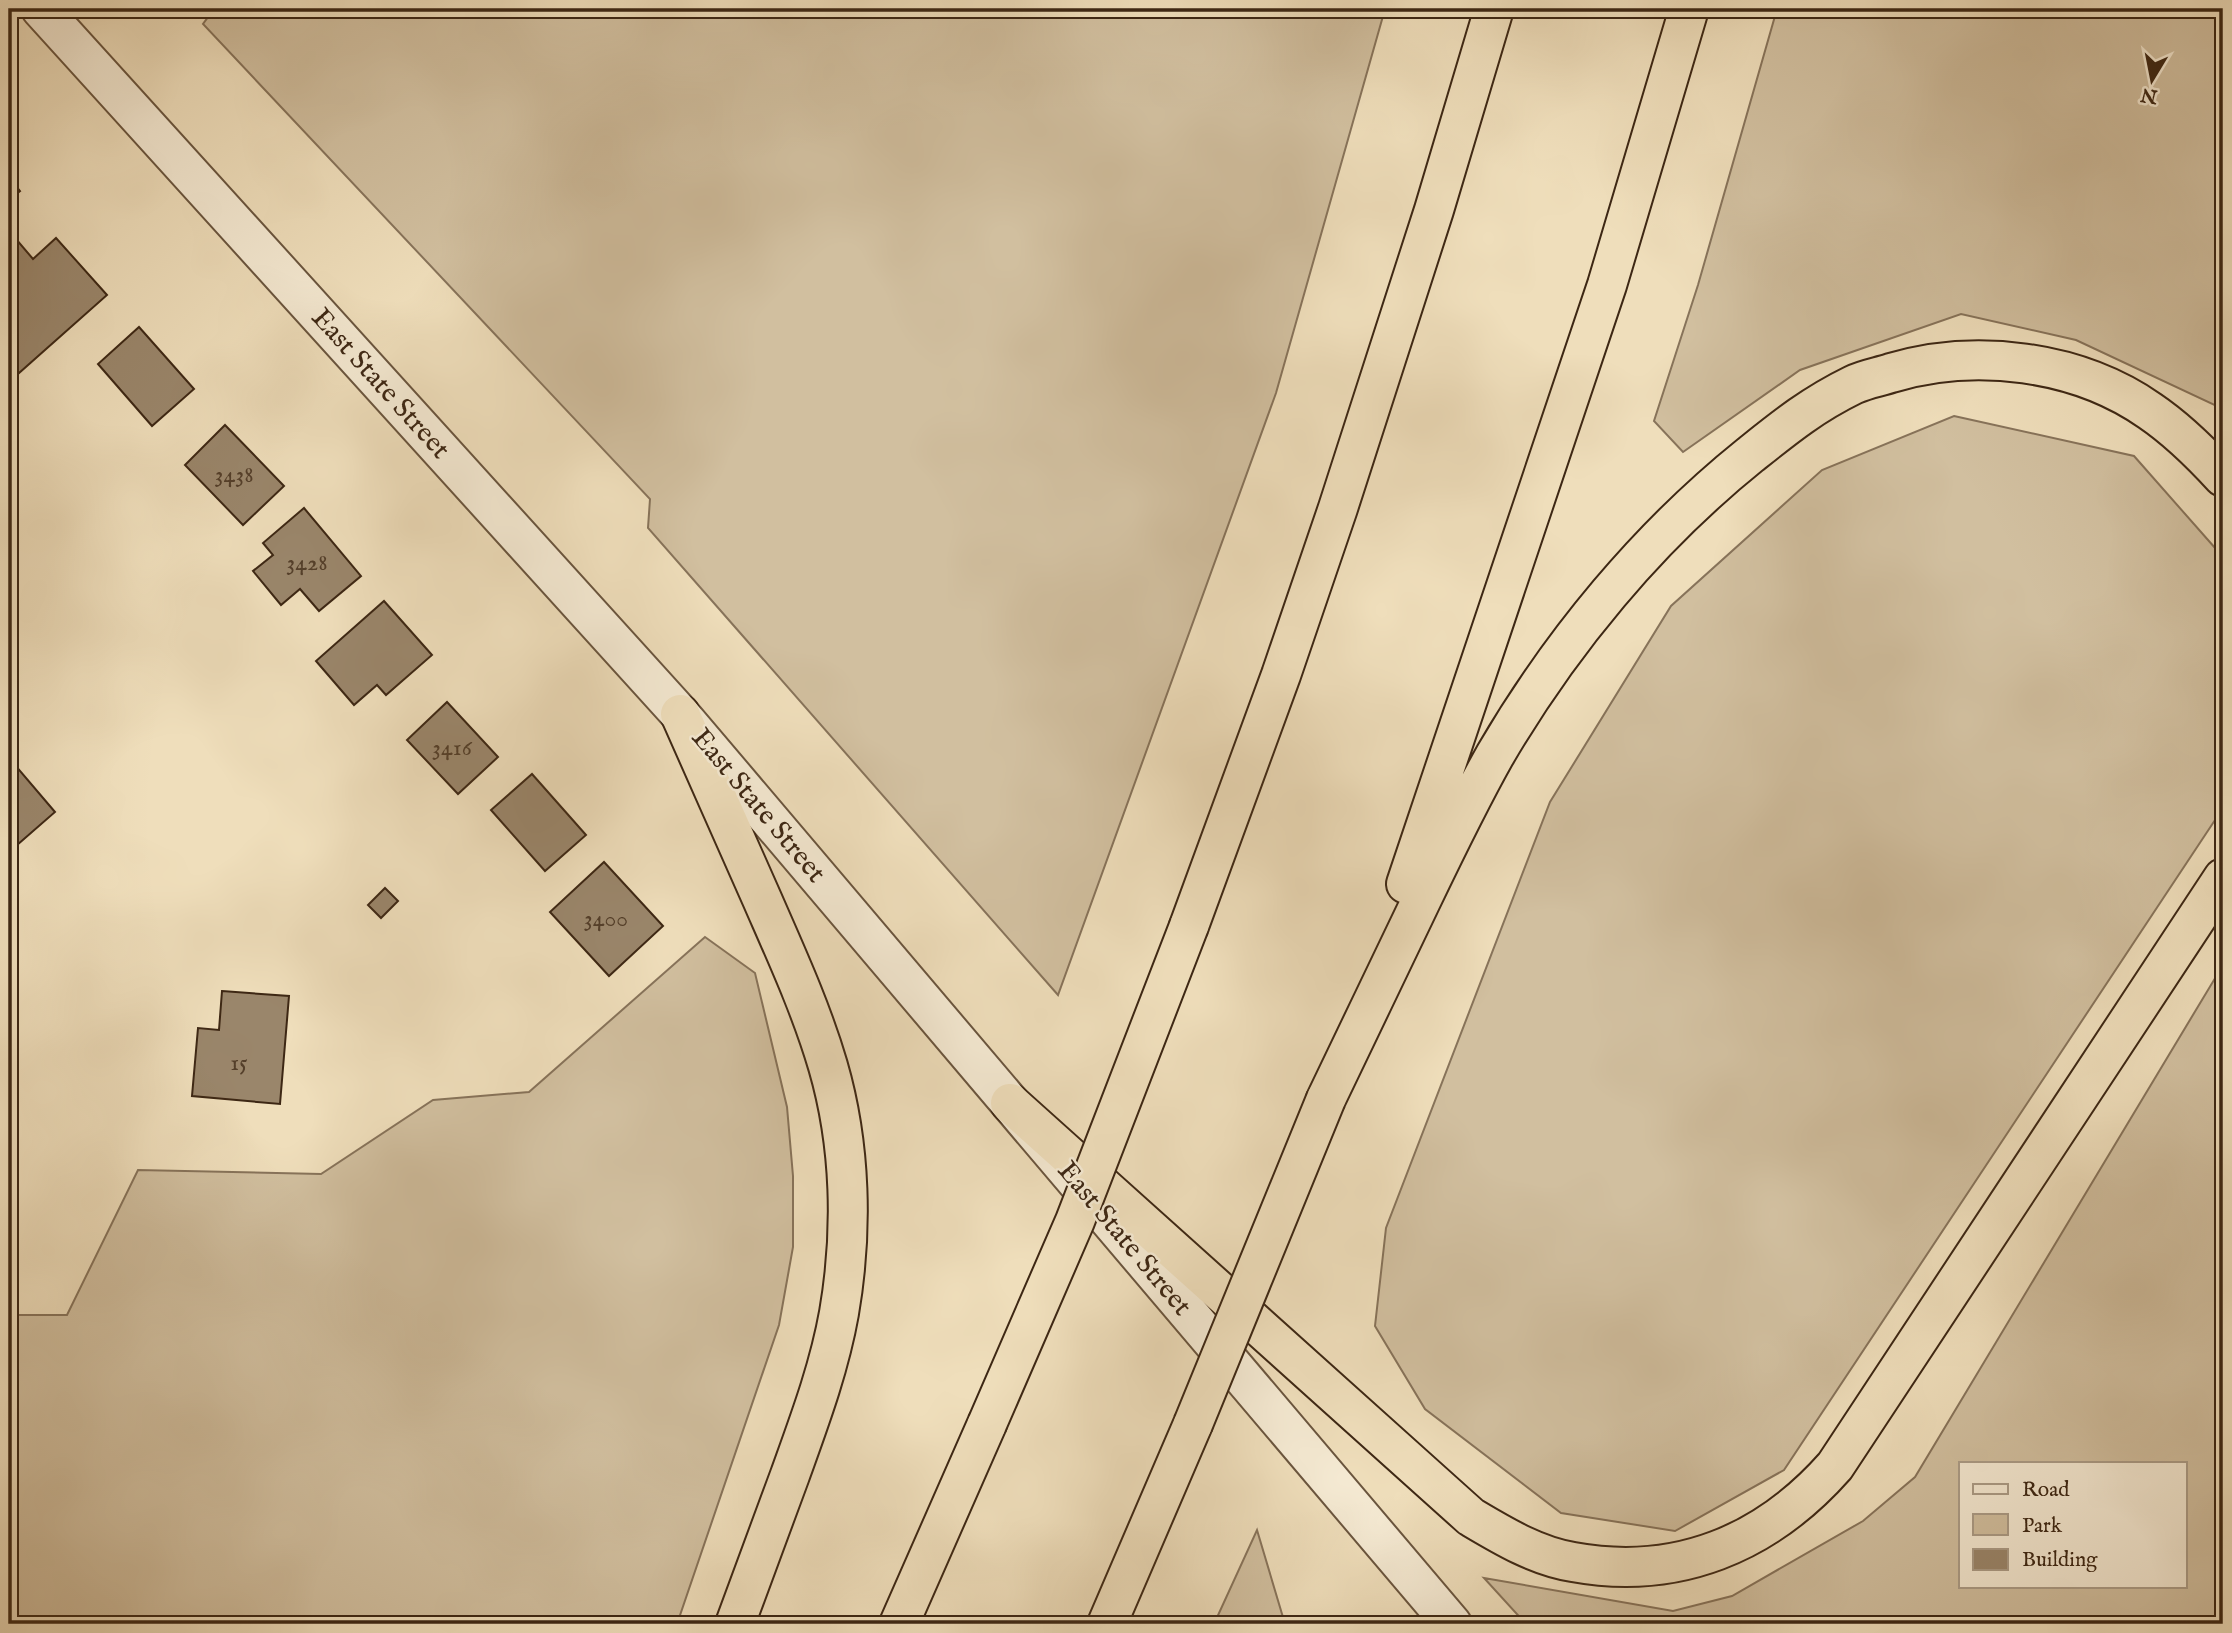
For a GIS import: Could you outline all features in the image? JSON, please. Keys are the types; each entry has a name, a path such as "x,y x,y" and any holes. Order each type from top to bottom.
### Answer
{"highway":[{"path":"899,1624 1075,1221 1189,926 1281,675 1333,521 1430,223 1494,9"},
{"path":"1111,1615 1234,1326 1383,951 1607,285 1689,9"},
{"path":"1326,1099 1450,841 1495,755 1559,656 1633,564 1716,482 1803,412 1857,383 1920,365 1981,359 2035,365 2094,382 2148,409 2192,443 2223,477"},
{"path":"680,715 805,996 829,1067 845,1156 848,1216 839,1313 814,1409 735,1624"},
{"path":"1010,1103 1471,1517 1515,1543 1572,1562 1626,1568 1672,1564 1722,1550 1771,1525 1814,1491 1835,1466 2223,878"}],"street":[{"name":"East State Street","path":"41,9 680,715 1452,1624"}],"green space":[{"path":"214,9 1385,9 1276,393 1058,995 648,528 650,499 203,24"},
{"path":"1777,9 2223,9 2223,409 2076,340 1961,314 1800,370 1683,452 1654,421 1698,285"},
{"path":"1954,416 2134,456 2223,557 2223,808 1784,1470 1675,1531 1561,1513 1425,1409 1375,1326 1386,1228 1550,802 1671,606 1822,470"},
{"path":"705,937 755,973 787,1107 793,1176 793,1247 779,1325 677,1624 9,1624 9,1315 67,1315 138,1170 321,1174 433,1100 529,1092"},
{"path":"2223,965 2223,1624 1526,1624 1484,1578 1673,1611 1732,1596 1863,1521 1915,1477"},
{"path":"1257,1530 1285,1624 1214,1624"}],"building":[{"path":"9,177 20,191 9,200"},
{"path":"56,238 107,295 19,373 9,362 9,246 16,239 33,259"},
{"path":"139,327 194,389 152,426 98,364"},
{"path":"225,425 284,486 243,525 185,465"},
{"path":"304,508 361,576 319,611 300,589 281,605 253,571 273,555 263,543"},
{"path":"384,601 432,655 386,695 377,685 354,705 316,661"},
{"path":"447,702 498,757 458,794 407,740"},
{"path":"9,758 55,812 9,852"},
{"path":"532,774 586,835 545,871 491,810"},
{"path":"604,862 663,926 609,976 550,912"},
{"path":"385,888 398,901 381,918 368,905"},
{"path":"222,991 289,996 280,1104 192,1096 198,1028 219,1030"}]}
